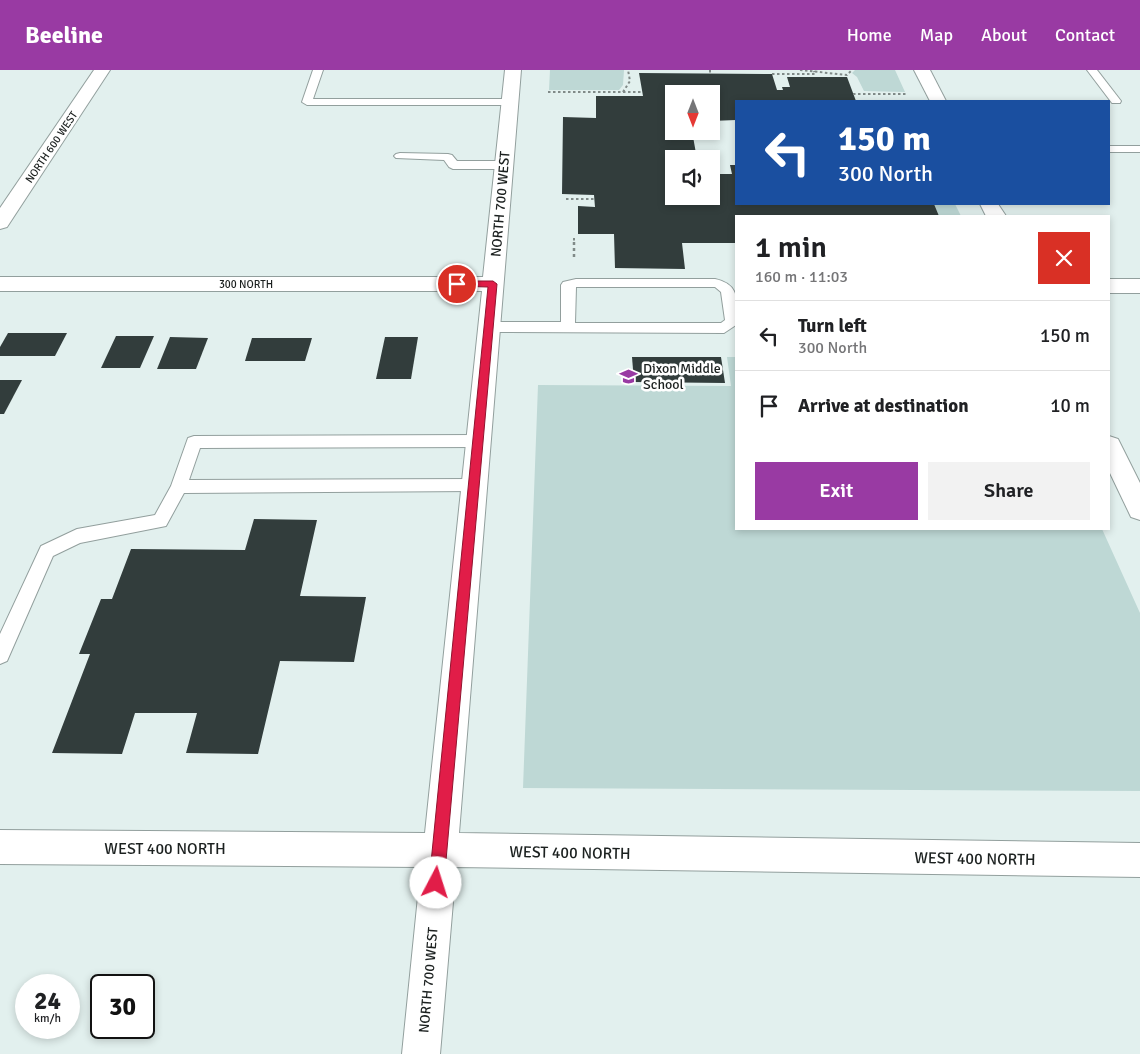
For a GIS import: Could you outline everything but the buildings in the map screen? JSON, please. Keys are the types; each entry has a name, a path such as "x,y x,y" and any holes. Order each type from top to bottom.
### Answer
{"street":[{"name":"NORTH 600 WEST","path":"0,223 102,70"},
{"name":"NORTH 700 WEST","path":"421,1054 513,70"},
{"path":"922,70 937,100"},
{"name":"300 NORTH","path":"0,284 493,284"},
{"path":"1110,286 1140,286"},
{"path":"1110,448 1140,509"},
{"name":"WEST 400 NORTH","path":"0,847 439,850 1140,860"}],"lane":[{"path":"318,70 307,102 510,102"},
{"path":"1092,70 1116,101"},
{"path":"1110,149 1140,149"},
{"path":"400,156 448,157 453,165 504,165"},
{"path":"488,327 568,328 724,328 732,320 728,291 723,285 715,283 576,283 568,285 568,328"},
{"path":"0,655 46,551 76,536 160,521 179,487 194,442 478,441"},
{"path":"179,487 474,485"}],"path":[{"path":"623,92 630,81 628,70"},
{"path":"800,70 847,74 852,70"},
{"path":"772,74 815,74 814,71"},
{"path":"548,92 642,92"},
{"path":"853,94 907,94"},
{"path":"566,199 595,199"},
{"path":"574,238 574,259"}],"shaded area":[{"path":"550,70 624,70 623,85 619,90 549,90"},
{"path":"855,70 895,70 905,92 864,91 857,77 852,73"},
{"path":"934,205 956,205 960,215 939,215"},
{"name":"Dixon Middle School","path":"727,357 735,357 735,530 1102,530 1140,613 1140,791 523,788 538,385 731,386"}],"place":[{"name":"Dixon Middle School","path":"629,376"}],"route":[{"path":"436,883 493,284 457,284"}]}
